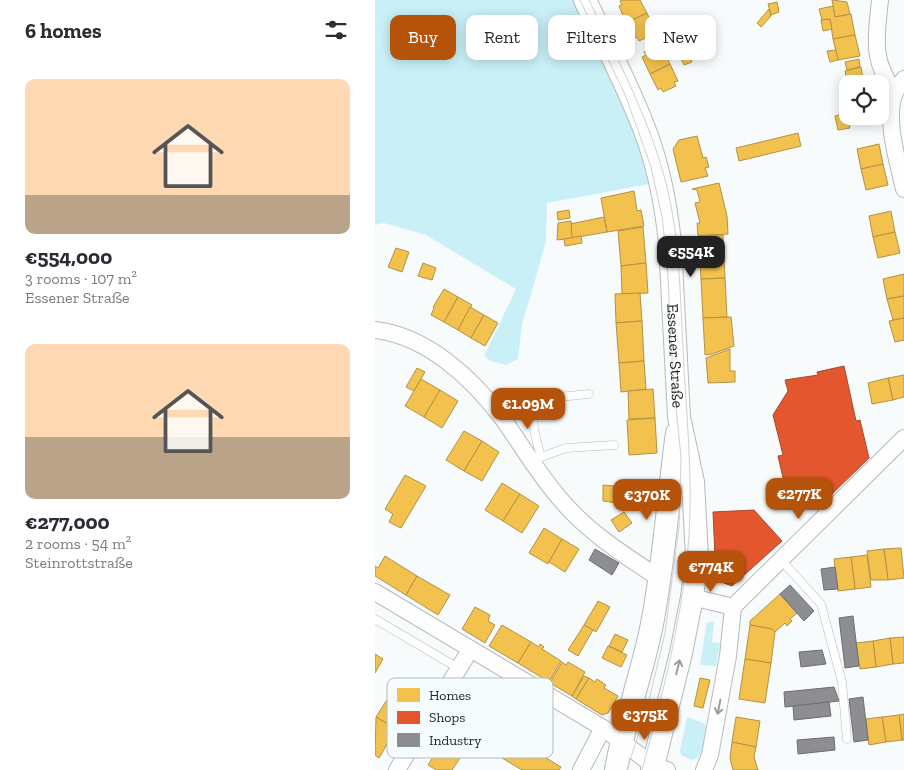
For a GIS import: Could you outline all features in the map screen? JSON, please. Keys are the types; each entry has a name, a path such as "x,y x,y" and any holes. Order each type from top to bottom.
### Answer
{"main road":[{"name":"Essener Straße","path":"585,0 645,129 667,216 679,417 693,482 697,557 692,598 657,768"},
{"name":"Essener Straße","path":"620,742 650,631 659,578 679,417"},
{"path":"616,770 620,742"}],"street":[{"path":"880,0 877,54 885,78 895,93"},
{"path":"904,79 895,93 891,122 893,144 904,189"},
{"path":"375,330 390,332 411,339 429,349 454,368 488,402 537,460 559,499 580,522 659,578"},
{"path":"705,770 710,755 727,666 733,607 904,438"},
{"path":"375,592 518,678"},
{"path":"692,598 733,607"},
{"path":"452,678 470,650"},
{"path":"553,699 603,728 620,742"},
{"path":"581,770 603,728"},
{"name":"Essener Straße","path":"620,742 657,768"},
{"path":"397,770 404,758"}],"lane":[{"path":"589,394 538,399 533,411 537,460 566,448 614,445"},
{"path":"781,560 821,604 842,682 847,739"},
{"path":"375,619 458,668"}],"shaded area":[{"path":"375,0 584,0 590,15 548,15 548,60 609,60 660,182 547,203 546,241 522,324 518,359 506,365 491,361 484,356 516,289 426,235 384,223 375,225"},
{"path":"714,621 712,642 720,643 716,666 700,665 706,626 708,622"},
{"path":"687,717 706,724 703,748 698,758 692,760 681,755 680,750"}],"building: Homes":[{"path":"640,0 647,13 635,19 635,15 623,15 619,6 622,5 620,1"},
{"path":"832,0 847,2 850,14 835,17"},
{"path":"777,2 779,12 771,15 768,4"},
{"path":"833,6 835,17 851,14 855,35 833,39 830,19 822,20 819,9"},
{"path":"769,9 771,16 761,27 757,23"},
{"path":"647,13 648,15 645,15 645,38 639,41 637,37 635,38 635,19"},
{"path":"830,19 832,29 823,31 821,20"},
{"path":"855,35 860,56 838,60 833,39"},
{"path":"836,50 838,60 830,62 827,51"},
{"path":"645,56 645,60 668,60 670,64 650,74 642,57"},
{"path":"859,59 860,67 847,70 845,62"},
{"path":"682,60 691,60 692,62 684,65"},
{"path":"670,64 678,81 674,82 676,86 663,92 661,88 658,90 650,74"},
{"path":"861,67 862,75 846,75 845,71"},
{"path":"839,115 839,125 849,125 850,128 838,130 835,116"},
{"path":"798,133 801,146 739,161 736,148"},
{"path":"697,136 703,158 706,157 709,167 705,168 708,176 681,182 673,149 679,140"},
{"path":"879,144 883,164 861,169 857,149"},
{"path":"883,164 888,185 866,190 861,169"},
{"path":"719,183 727,216 728,234 698,236 697,223 700,223 695,203 700,202 697,190 692,189"},
{"path":"634,191 637,211 641,210 644,226 607,232 601,198"},
{"path":"569,210 570,218 558,220 557,212"},
{"path":"891,211 895,232 873,237 869,216"},
{"path":"604,217 607,232 572,238 570,224"},
{"path":"571,221 572,238 557,240 558,223"},
{"path":"643,227 646,263 621,266 618,231"},
{"path":"895,232 900,253 878,258 873,237"},
{"path":"723,235 725,278 701,279 698,236"},
{"path":"581,236 582,243 565,246 564,239"},
{"path":"396,248 409,252 402,272 388,267"},
{"path":"423,263 436,268 432,280 418,276"},
{"path":"646,263 648,293 622,294 621,266"},
{"path":"904,274 904,296 887,299 883,279"},
{"path":"725,278 727,317 703,318 701,279"},
{"path":"444,289 458,297 444,322 431,315 433,307"},
{"path":"640,293 642,321 616,323 615,294"},
{"path":"904,296 904,318 893,320 887,299"},
{"path":"458,297 472,305 458,330 444,322"},
{"path":"470,307 484,315 471,338 458,330"},
{"path":"484,315 498,323 485,346 471,338"},
{"path":"731,317 734,346 705,355 703,318"},
{"path":"904,318 904,340 895,342 889,321"},
{"path":"642,321 644,361 619,363 616,323"},
{"path":"730,349 730,371 735,371 735,382 708,383 706,358"},
{"path":"644,361 646,389 621,392 619,363"},
{"path":"417,368 425,372 414,391 406,387"},
{"path":"904,375 904,397 893,400 888,378"},
{"path":"888,378 893,400 872,404 868,383"},
{"path":"421,379 440,390 424,417 405,406"},
{"path":"653,389 655,418 629,419 628,391"},
{"path":"440,390 458,401 442,428 424,417"},
{"path":"655,418 657,453 629,455 627,420"},
{"path":"464,431 482,441 464,471 446,460"},
{"path":"482,441 499,452 482,481 464,471"},
{"path":"405,475 426,486 401,528 389,522 393,514 385,509"},
{"path":"502,483 520,494 503,521 485,510"},
{"path":"603,485 624,487 623,504 603,501"},
{"path":"520,494 539,506 522,533 503,521"},
{"path":"624,512 632,523 619,532 611,520"},
{"path":"544,528 562,539 548,564 529,553"},
{"path":"562,539 579,549 565,572 549,562"},
{"path":"901,548 904,578 888,580 884,549"},
{"path":"884,549 888,580 871,580 867,551"},
{"path":"867,555 871,587 855,589 851,557"},
{"path":"385,556 417,576 406,595 375,576 375,566 378,568"},
{"path":"851,557 855,589 838,591 834,559"},
{"path":"417,576 450,595 438,615 406,595"},
{"path":"780,594 797,613 790,619 792,621 787,626 785,623 775,632 772,629 750,625 750,621"},
{"path":"598,601 610,607 596,632 584,625"},
{"path":"475,607 490,615 488,621 495,625 485,643 462,629"},
{"path":"502,625 531,642 518,663 489,646"},
{"path":"584,625 593,630 578,656 568,650"},
{"path":"750,625 772,629 775,632 771,663 745,659"},
{"path":"615,634 628,640 622,652 609,646"},
{"path":"904,637 904,663 893,664 890,638"},
{"path":"890,638 893,664 876,667 873,641"},
{"path":"873,641 876,667 860,669 856,643"},
{"path":"531,642 539,647 540,644 544,647 542,649 561,661 551,678 542,678 518,663"},
{"path":"608,646 627,655 621,667 602,658"},
{"path":"375,654 383,659 375,673"},
{"path":"745,659 771,663 765,703 739,699"},
{"path":"562,662 566,665 568,662 585,672 572,696 553,685 553,678"},
{"path":"584,676 589,678 576,699 572,696"},
{"path":"589,678 595,682 597,679 606,685 604,688 618,696 608,713 602,715 576,699"},
{"path":"700,678 710,680 703,708 694,706"},
{"path":"387,700 387,724 376,717"},
{"path":"904,714 904,740 902,740 899,715"},
{"path":"899,715 902,740 886,742 882,717"},
{"path":"376,717 387,724 387,744 379,758 375,755"},
{"path":"736,717 760,721 756,747 732,742"},
{"path":"882,717 886,742 869,745 866,719"},
{"path":"732,742 756,747 754,757 758,770 733,770 730,758"},
{"path":"432,758 460,758 452,770 436,770 428,765"},
{"path":"502,758 546,758 561,767 559,770 522,770"}],"building: Shops":[{"path":"844,366 856,421 860,420 869,458 831,495 824,488 816,496 794,502 793,498 788,499 778,456 783,455 773,415 788,391 785,380 818,375 817,372"},
{"path":"754,510 782,541 732,586 716,580 713,512"}],"building: Industry":[{"path":"595,549 619,563 612,575 589,560"},
{"path":"835,567 838,589 824,590 821,569"},
{"path":"790,585 814,611 804,621 780,594"},
{"path":"853,616 859,666 845,668 839,618"},
{"path":"822,650 826,664 801,667 799,652"},
{"path":"834,687 839,701 785,707 784,692"},
{"path":"863,697 868,740 854,742 849,699"},
{"path":"829,702 831,716 794,720 793,706"},
{"path":"834,737 835,750 798,754 797,740"}],"tram line":[{"path":"580,0 626,97 651,167 662,217 667,260 673,377 681,457 679,527 665,633 649,700 627,770"},
{"path":"589,0 633,92 652,139 667,187 675,227 679,268 690,466 689,536 677,625 665,683 642,770"}]}
